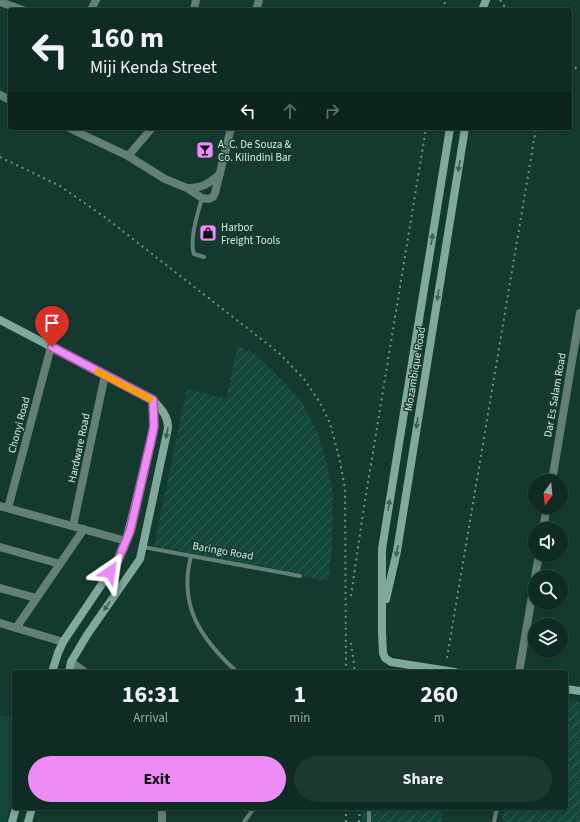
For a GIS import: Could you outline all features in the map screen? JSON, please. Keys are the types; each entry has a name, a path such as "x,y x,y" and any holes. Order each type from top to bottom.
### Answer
{"street":[{"path":"0,2 17,8"},
{"path":"73,130 128,156 165,180 187,188 207,200 213,197 215,193 231,130"},
{"path":"128,156 150,130"},
{"name":"Mozambique Road","path":"442,670 401,664 387,660 384,653 382,614 382,549 450,130"},
{"name":"Mozambique Road","path":"382,614 397,551 465,130"},
{"path":"187,188 210,184 220,174"},
{"name":"Dar Es Salam Road","path":"553,474 580,312"},
{"path":"0,320 153,400 168,419 168,428 140,559 87,635 71,662 69,670"},
{"name":"Chonyi Road","path":"4,507 52,347"},
{"name":"Hardware Road","path":"73,526 105,375"},
{"path":"53,670 63,642 118,560 126,541 146,466 154,426 153,400"},
{"path":"146,466 159,469"},
{"path":"4,507 126,541"},
{"path":"16,628 84,529"},
{"path":"0,548 60,564"},
{"path":"0,588 36,598"},
{"path":"519,670 530,610"},
{"path":"0,623 63,642"},
{"path":"71,662 82,670"},
{"path":"568,689 580,691"},
{"path":"12,822 15,810"},
{"path":"28,822 31,810"},
{"path":"162,810 162,822"}],"lane":[{"path":"202,198 195,224 192,249 194,254 204,257"},
{"name":"Baringo Road","path":"142,547 300,576"},
{"path":"191,556 187,572 188,591 191,607 198,626 210,645 235,670"},
{"path":"244,822 253,810"},
{"path":"369,810 369,822"},
{"path":"494,822 497,810"}],"shaded area":[{"path":"238,345 254,354 278,376 303,404 318,433 326,460 333,493 332,549 328,581 154,546 187,389 226,399"},
{"path":"568,700 580,702 580,822 502,822 504,810 568,810"},
{"path":"0,715 12,718 12,799 6,822 0,822"},
{"path":"361,810 441,810 442,822 362,822"}],"railway":[{"path":"444,8 445,0"},
{"path":"500,0 506,8"},
{"path":"572,65 580,71"},
{"path":"351,596 363,513 426,130"},
{"path":"447,658 536,130"},
{"path":"0,157 60,186 106,218 279,353 304,379 319,401 330,423 345,488 346,670"},
{"path":"351,643 355,670"},
{"path":"346,810 346,822"},
{"path":"359,822 360,810"}],"slow traffic":[{"path":"98,372 150,399"}],"place":[{"name":"A. C. De Souza & Co. Kilindini Bar","path":"205,150"},
{"name":"Harbor Freight Tools","path":"208,233"}],"route":[{"path":"52,347 153,400 154,426 130,531 118,560 110,572"}]}
